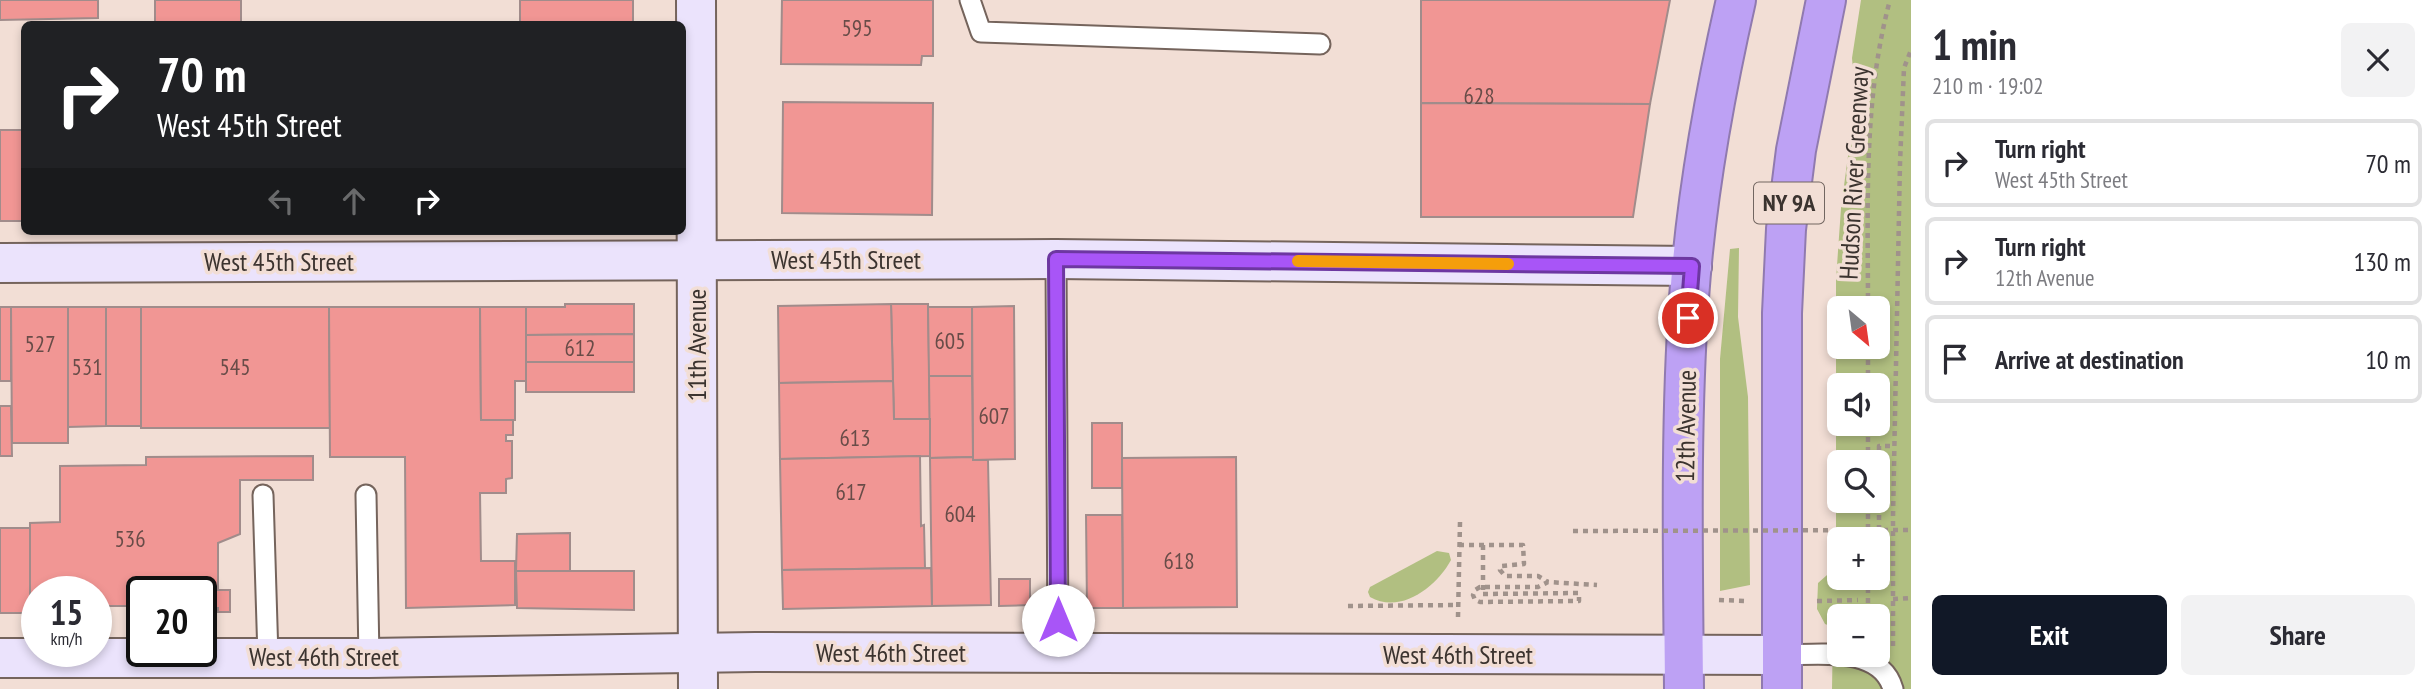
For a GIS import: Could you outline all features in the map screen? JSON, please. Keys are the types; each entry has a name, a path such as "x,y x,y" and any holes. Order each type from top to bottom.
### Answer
{"highway":[{"name":"12th Avenue","path":"1684,672 1686,377 1692,266 1704,172 1736,0"},
{"name":"NY 9A","path":"1782,672 1782,313 1786,229 1796,150 1826,0"}],"main road":[{"name":"11th Avenue","path":"696,0 698,671"},
{"name":"West 45th Street","path":"0,263 1056,259 1692,266"},
{"name":"West 46th Street","path":"0,658 369,657 698,671 1058,653 1684,672 1782,672"}],"lane":[{"path":"970,0 981,32 1320,44"},
{"path":"1056,259 1058,653"},
{"path":"263,495 268,657"},
{"path":"366,495 369,657"},
{"path":"1782,672 1837,654 1860,659 1881,670 1887,675 1893,689"}],"path":[{"name":"Hudson River Greenway","path":"1868,296 1871,118 1880,46 1891,0"},
{"path":"1893,646 1894,446 1904,68 1911,50"},
{"path":"1879,527 1879,446 1894,446"},
{"path":"1458,617 1460,522"},
{"path":"1573,531 1827,530"},
{"path":"1890,530 1911,530"},
{"path":"1459,545 1523,545 1524,564 1501,566 1500,570 1506,576 1538,576 1548,582 1597,585"},
{"path":"1483,545 1483,594 1579,593 1579,601 1475,600 1473,594 1480,587 1538,587 1548,582"},
{"path":"1893,599 1911,598"},
{"path":"1718,600 1751,600"},
{"path":"1817,601 1858,600"},
{"path":"1348,606 1458,605"}],"green space":[{"path":"1861,0 1911,0 1911,689 1832,689 1832,667 1890,667 1890,604 1827,604 1827,625 1817,609 1818,583 1827,575 1827,590 1890,590 1890,527 1836,527 1836,513 1890,513 1890,450 1836,450 1836,436 1890,436 1890,373 1836,373 1836,359 1890,359 1890,296 1836,296 1841,208 1855,95 1852,58"},
{"path":"1739,248 1738,317 1748,397 1750,585 1720,591 1720,359 1730,249"},
{"path":"1437,551 1449,553 1451,560 1437,579 1417,595 1394,602 1382,602 1370,597 1370,587"}],"building":[{"path":"0,0 98,0 98,18 0,20"},
{"path":"155,0 241,0 241,21 155,21"},
{"path":"520,0 633,0 633,21 520,21"},
{"path":"782,0 933,0 933,56 922,56 921,65 781,64"},
{"path":"1421,0 1670,0 1650,104 1421,103"},
{"path":"783,102 933,103 932,215 782,213"},
{"path":"1421,103 1650,104 1633,217 1421,217"},
{"path":"0,130 21,130 21,221 0,221"},
{"path":"565,304 634,304 634,334 526,335 526,307 565,307"},
{"path":"891,304 928,304 930,419 894,419"},
{"path":"891,304 893,381 779,383 778,306"},
{"path":"1014,306 1015,459 973,460 972,307"},
{"path":"0,307 11,307 11,381 0,381"},
{"path":"11,307 68,307 68,443 12,443"},
{"path":"68,307 106,307 106,426 68,427"},
{"path":"106,307 141,307 142,426 106,426"},
{"path":"141,307 329,307 330,428 141,428"},
{"path":"329,307 480,307 481,420 513,420 513,435 506,435 506,441 512,441 512,478 506,479 506,493 480,493 481,561 515,561 515,605 406,608 405,457 330,457"},
{"path":"480,307 526,307 526,381 515,381 515,420 481,420"},
{"path":"928,307 972,307 972,376 929,376"},
{"path":"634,334 634,362 526,362 526,335"},
{"path":"526,362 634,362 634,392 526,392"},
{"path":"929,376 972,376 973,457 930,458"},
{"path":"893,381 894,419 930,419 930,456 780,459 779,383"},
{"path":"0,406 11,406 12,456 0,456"},
{"path":"1092,423 1122,423 1122,488 1092,488"},
{"path":"313,456 313,480 240,480 240,534 218,543 218,590 230,590 230,612 218,612 217,576 126,576 126,606 112,606 112,576 30,576 30,523 60,522 60,466 146,465 146,457"},
{"path":"920,456 921,526 924,525 925,568 782,570 780,459"},
{"path":"973,457 973,460 988,460 991,605 932,606 930,458"},
{"path":"1236,457 1237,607 1123,608 1122,458"},
{"path":"1086,515 1122,515 1123,608 1087,608"},
{"path":"0,528 30,528 30,576 21,576 21,613 0,613"},
{"path":"570,533 570,571 516,571 517,534"},
{"path":"931,568 932,606 783,609 782,570"},
{"path":"516,571 634,571 634,610 517,608"},
{"path":"999,579 1030,579 1030,605 999,606"}],"slow traffic":[{"path":"1298,261 1508,264"}],"route":[{"path":"1058,620 1056,259 1692,266 1688,318"}]}
